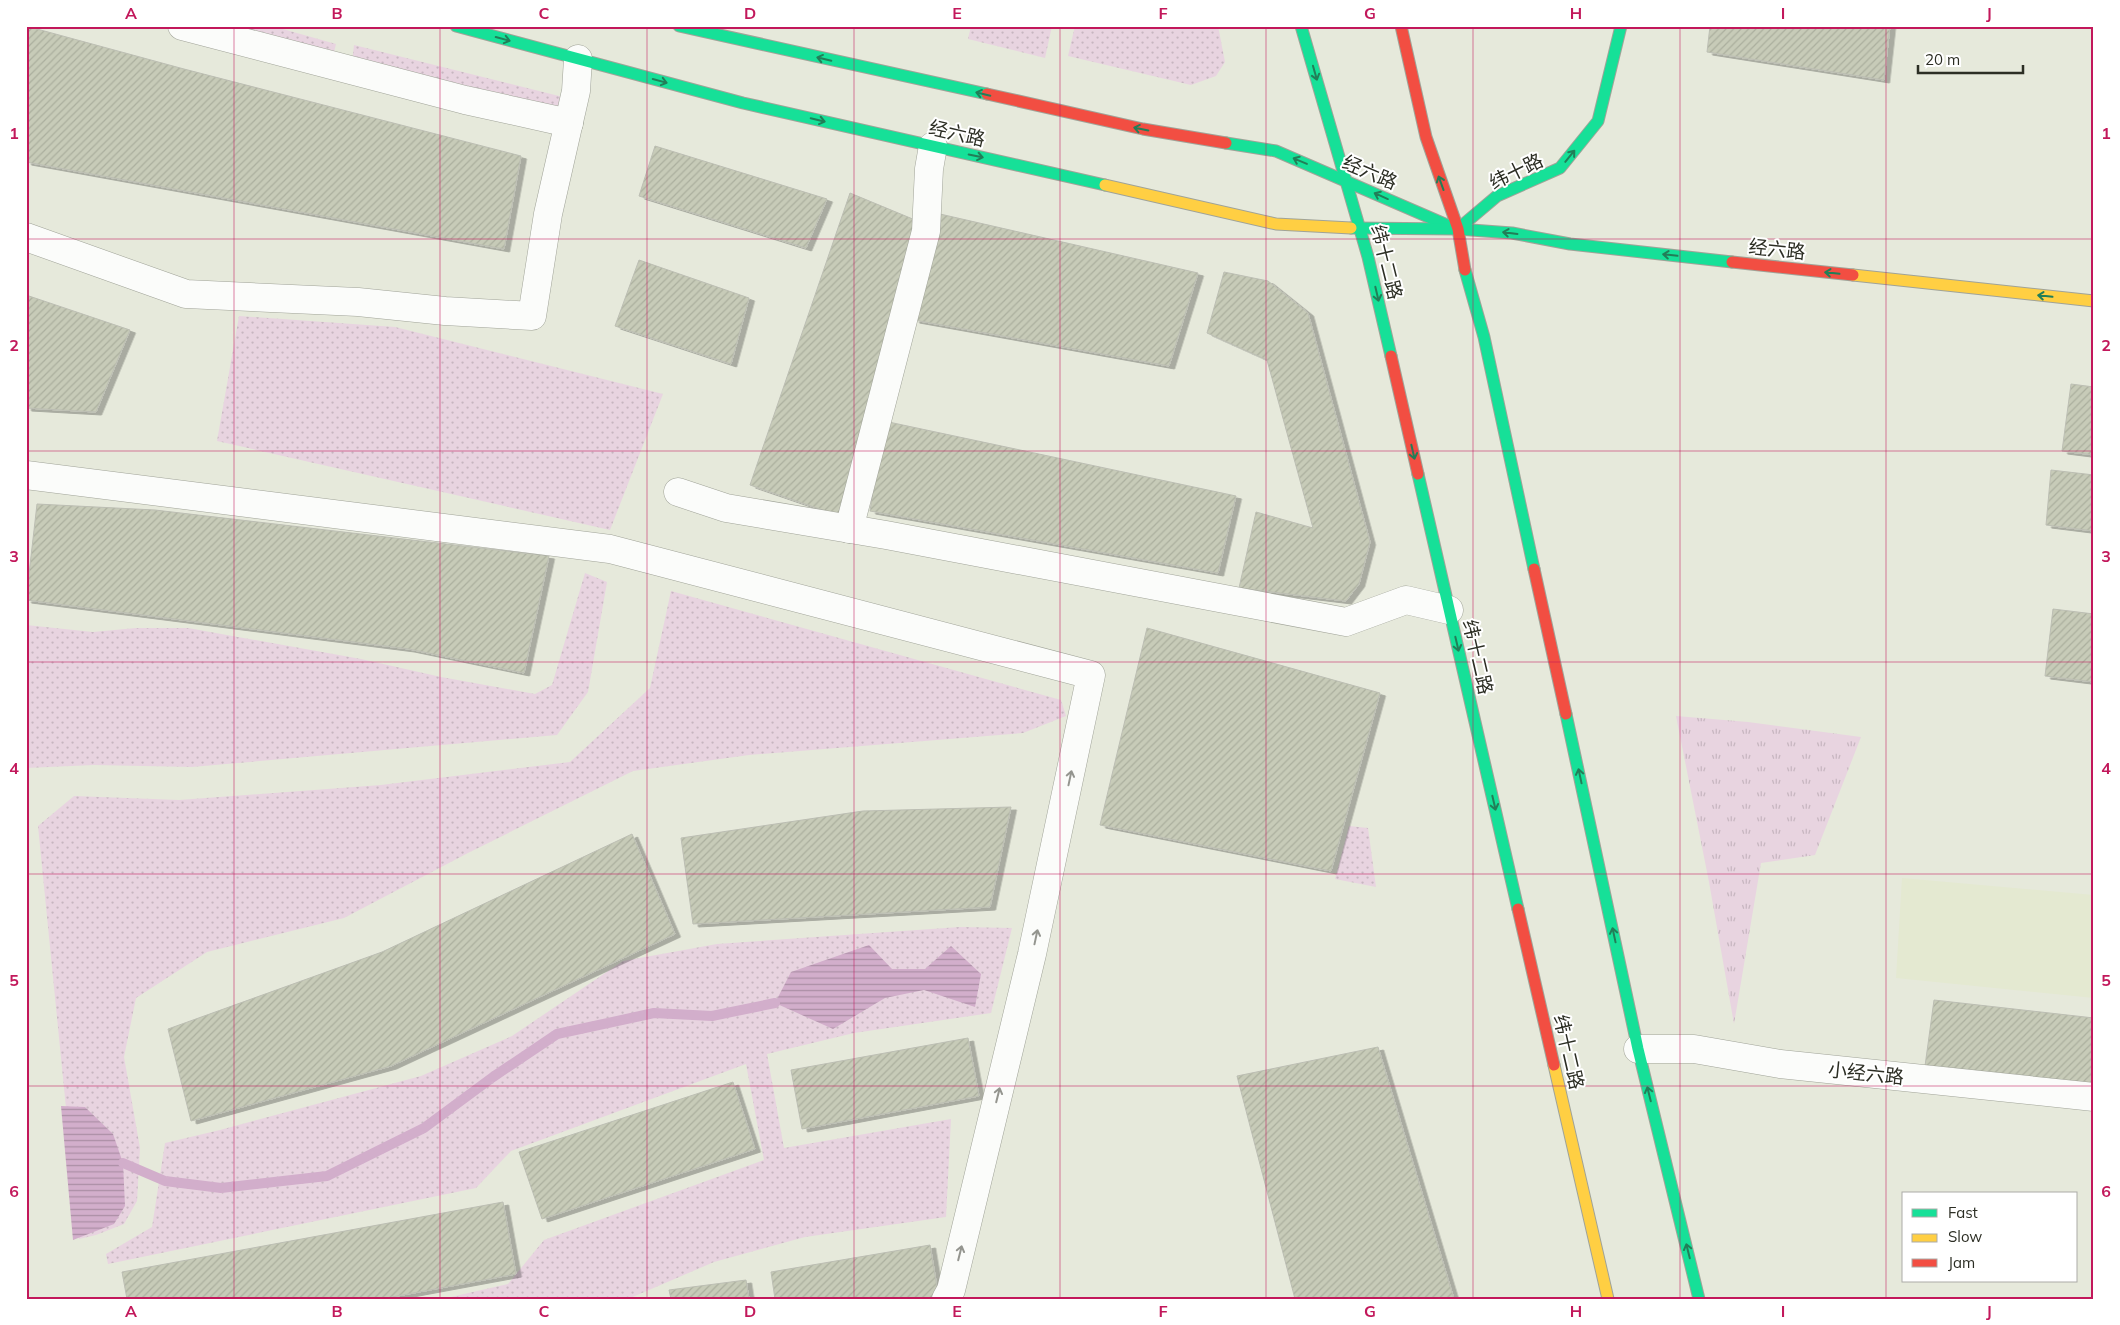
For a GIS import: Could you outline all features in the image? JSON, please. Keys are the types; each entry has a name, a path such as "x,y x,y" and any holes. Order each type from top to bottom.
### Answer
{"main road":[{"name":"经六路","path":"456,26 744,103 1276,224 1361,229 1458,229 1512,232 1570,244 2094,301"},
{"name":"经六路","path":"679,26 1142,130 1276,151 1458,229"},
{"name":"纬十二路","path":"1301,26 1361,229 1608,1299"},
{"path":"1401,26 1426,137 1458,229 1463,263 1489,356 1638,1049 1700,1299"},
{"name":"纬十路","path":"1458,229 1498,196 1560,168 1598,121 1621,26"}],"street":[{"path":"182,26 465,100 569,124"},
{"path":"26,237 186,294 348,301 445,311 532,316 548,214 576,91 578,59"},
{"path":"849,529 926,231 929,169 933,146"},
{"path":"26,475 610,550 1091,675 1032,954 952,1290 946,1299"},
{"path":"678,492 726,508 849,529 1346,622 1406,600 1449,610"},
{"name":"小经六路","path":"1638,1049 1694,1049 1780,1064 2094,1097"}],"shaded area":[{"path":"1902,878 2094,895 2094,998 1896,978"},
{"path":"869,945 892,969 925,969 951,946 981,974 975,1007 924,990 885,998 833,1029 775,1003 791,972"},
{"path":"61,1106 85,1107 113,1134 123,1163 125,1206 114,1224 73,1240"}],"green space":[{"path":"219,26 272,26 336,44 333,56"},
{"path":"971,26 1052,26 1045,58 968,39"},
{"path":"1075,26 1218,26 1225,62 1216,76 1191,85 1068,56"},
{"path":"354,45 563,97 559,115 352,63"},
{"path":"239,316 395,327 663,394 610,530 217,441"},
{"path":"585,573 607,582 588,692 557,735 192,767 94,765 26,768 26,625 93,632 136,628 188,628 361,659 441,677 535,694 552,685"},
{"path":"671,591 1061,700 1066,716 1023,733 749,755 633,771 468,853 344,918 207,952 136,998 124,1057 140,1148 137,1201 124,1224 96,1235 79,1239 38,826 74,796 179,800 381,785 570,762 650,688"},
{"path":"1676,716 1748,722 1861,737 1815,855 1761,863 1734,1024 1709,882"},
{"path":"1349,826 1368,828 1376,887 1335,879"},
{"path":"960,927 1012,928 991,1013 854,1033 767,1054 784,1148 951,1119 946,1217 805,1237 714,1262 628,1299 442,1299 508,1284 544,1240 764,1160 746,1064 511,1151 476,1188 108,1264 106,1254 152,1227 165,1143 421,1076 512,1036 623,961 717,944"}],"building":[{"path":"26,26 521,156 504,249 26,162"},
{"path":"1710,26 1890,26 1884,80 1707,52"},
{"path":"655,146 827,199 806,248 639,196"},
{"path":"850,193 920,222 843,517 750,485"},
{"path":"940,214 1198,273 1169,366 914,320"},
{"path":"639,260 749,298 731,364 615,326"},
{"path":"1224,272 1268,281 1308,313 1370,542 1359,584 1346,601 1239,588 1256,512 1313,528 1267,360 1207,333"},
{"path":"26,295 130,330 96,412 26,408"},
{"path":"2071,384 2094,387 2094,455 2062,451"},
{"path":"884,421 1236,496 1218,573 870,511"},
{"path":"2051,470 2094,475 2094,531 2046,525"},
{"path":"37,504 155,510 549,556 524,673 409,649 26,600"},
{"path":"2053,609 2094,614 2094,682 2045,676"},
{"path":"1147,628 1380,693 1331,871 1100,825"},
{"path":"1011,807 990,907 693,924 681,838 863,811"},
{"path":"632,834 675,934 391,1066 191,1121 168,1029 382,952"},
{"path":"1934,1000 2094,1018 2094,1086 1925,1066"},
{"path":"968,1038 979,1096 802,1129 791,1070"},
{"path":"1378,1047 1454,1299 1295,1299 1237,1076"},
{"path":"733,1082 755,1149 542,1219 519,1152"},
{"path":"503,1202 516,1274 381,1299 127,1299 122,1272"},
{"path":"930,1245 939,1299 775,1299 771,1272"},
{"path":"746,1280 749,1299 671,1299 669,1290"}],"waterway":[{"path":"123,1163 165,1181 221,1188 327,1176 424,1128 493,1077 557,1034 654,1013 712,1016 775,1003"}],"traffic: fast":[{"path":"456,26 743,103 1105,185"},
{"path":"679,26 987,94"},
{"path":"1301,26 1368,257 1391,356"},
{"path":"1458,229 1497,196 1560,168 1598,121 1621,26"},
{"path":"1226,143 1276,151 1447,225"},
{"path":"1351,228 1458,229 1512,233 1570,244 1732,262"},
{"path":"1465,270 1484,337 1534,569"},
{"path":"1418,474 1518,909"},
{"path":"1566,714 1638,1049 1699,1299"}],"traffic: slow":[{"path":"1105,185 1276,224 1351,228"},
{"path":"1853,275 2094,301"},
{"path":"1554,1065 1608,1299"}],"traffic: jam":[{"path":"1401,26 1426,137 1458,229 1465,270"},
{"path":"987,94 1143,129 1226,143"},
{"path":"1732,262 1853,275"},
{"path":"1391,356 1418,474"},
{"path":"1534,569 1566,714"},
{"path":"1518,909 1554,1065"}]}
